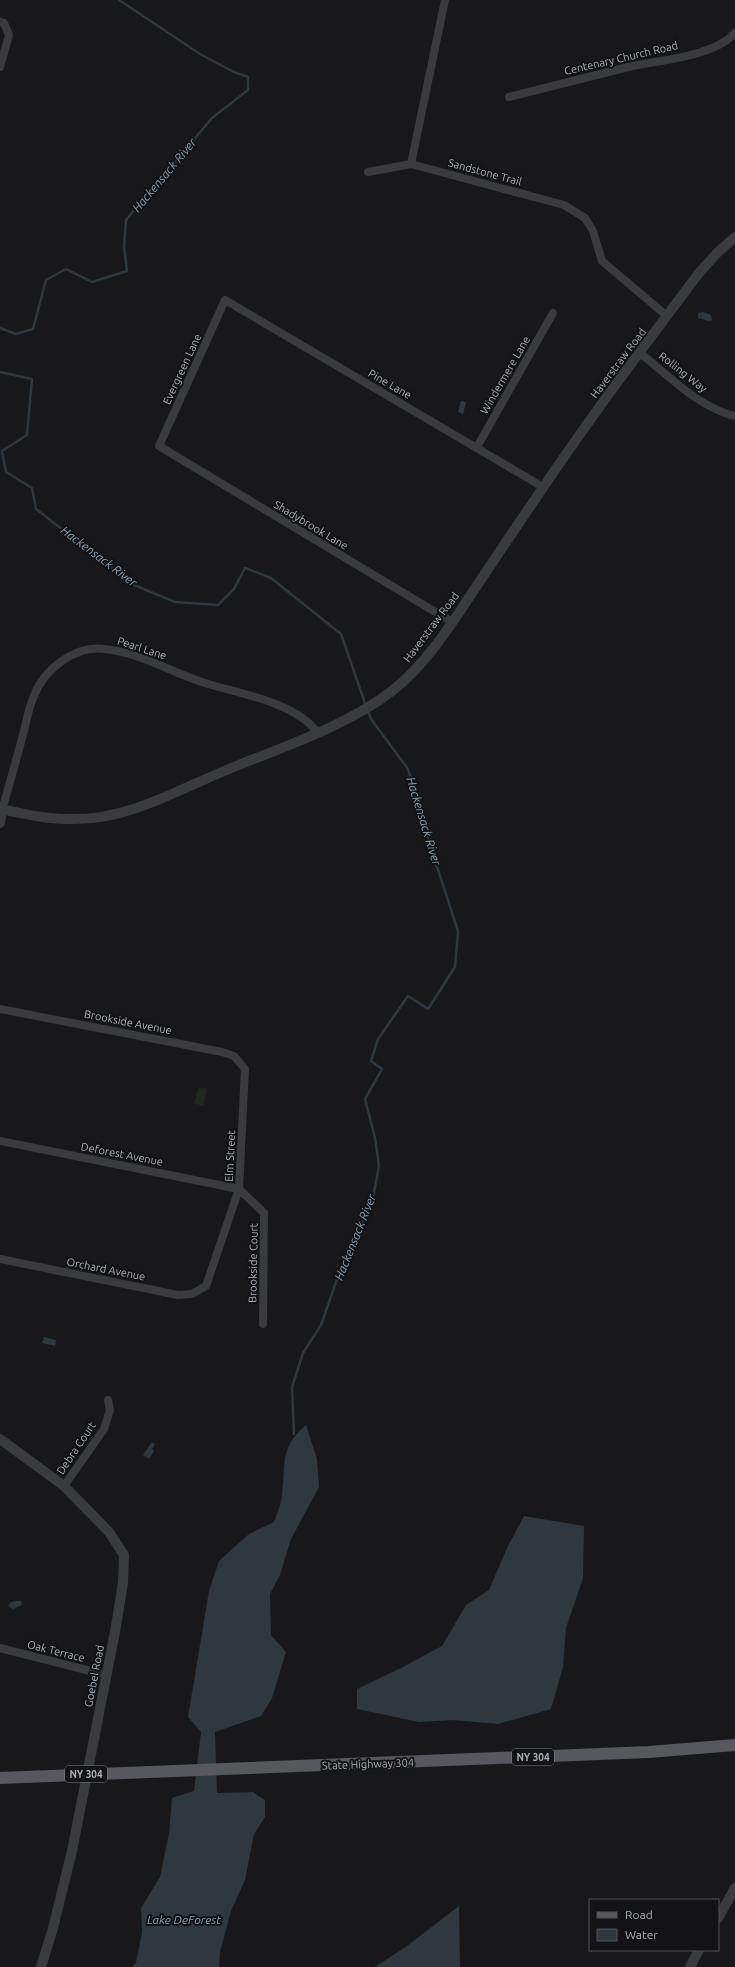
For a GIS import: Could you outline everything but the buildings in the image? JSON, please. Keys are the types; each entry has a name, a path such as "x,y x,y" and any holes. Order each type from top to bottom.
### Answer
{"main road":[{"name":"State Highway 304","path":"0,1778 649,1752 735,1746"}],"street":[{"path":"368,172 411,164 445,0"},
{"path":"0,22 4,24 9,35 0,67"},
{"name":"Centenary Church Road","path":"509,97 642,64 695,53 720,45 735,33"},
{"name":"Sandstone Trail","path":"411,164 564,205 585,218 593,231 602,260 667,316"},
{"name":"Haverstraw Road","path":"1,809 73,819 100,818 126,812 170,796 317,732 371,705 391,691 408,677 424,659 452,622 577,437 699,273 717,253 735,237"},
{"name":"Evergreen Lane","path":"159,446 225,300"},
{"name":"Pine Lane","path":"225,300 543,487"},
{"name":"Windermere Lane","path":"477,447 553,313"},
{"name":"Rolling Way","path":"640,353 696,398 726,414 735,416"},
{"name":"Shadybrook Lane","path":"159,446 452,622"},
{"name":"Pearl Lane","path":"1,809 34,695 44,678 56,665 73,655 89,650 104,648 124,652 204,683 272,703 299,714 310,722 317,732"},
{"path":"0,823 1,809"},
{"name":"Brookside Avenue","path":"0,1009 222,1052 234,1056 245,1069"},
{"name":"Elm Street","path":"206,1286 239,1189 245,1069"},
{"name":"Deforest Avenue","path":"0,1141 239,1189"},
{"name":"Brookside Court","path":"239,1189 264,1214 263,1324"},
{"name":"Orchard Avenue","path":"0,1259 178,1295 192,1294 206,1286"},
{"name":"Debra Court","path":"64,1486 104,1429 110,1410 108,1400"},
{"name":"Goebel Road","path":"0,1439 64,1486 109,1532 124,1555 123,1583 87,1774 66,1877 41,1967"},
{"name":"Oak Terrace","path":"0,1648 106,1675"},
{"path":"719,1916 735,1888"},
{"path":"690,1967 698,1951"}],"shaded area":[{"path":"199,1087 207,1089 203,1106 194,1103"}],"water":[{"path":"703,312 711,315 712,320 709,321 698,318 698,313"},
{"path":"461,401 466,402 463,414 458,412"},
{"path":"44,1337 56,1340 55,1346 42,1343"},
{"name":"Lake DeForest","path":"306,1425 317,1459 319,1487 291,1539 280,1575 270,1594 271,1635 286,1652 272,1698 261,1716 215,1732 217,1793 253,1792 265,1800 265,1817 254,1834 245,1880 231,1911 220,1952 219,1967 132,1967 136,1963 142,1932 141,1908 160,1877 169,1833 172,1798 194,1791 201,1732 188,1717 209,1591 219,1561 249,1534 274,1522 281,1498 285,1457 291,1441"},
{"path":"152,1442 155,1444 152,1449 154,1451 149,1459 143,1455"},
{"path":"524,1516 584,1526 583,1578 566,1628 563,1667 551,1709 498,1724 453,1720 419,1722 357,1709 357,1689 442,1646 466,1605 489,1590 507,1548"},
{"path":"21,1601 22,1605 13,1609 8,1606 11,1602"},
{"path":"459,1906 460,1967 375,1967 407,1946"}],"waterway":[{"name":"Hackensack River","path":"0,328 16,334 33,329 46,280 66,269 92,282 127,271 124,246 126,220 212,118 248,90 248,77 234,72 200,54 119,0"},
{"name":"Hackensack River","path":"0,372 32,379 27,435 2,451 6,472 32,488 36,509 134,585 175,602 218,605 234,589 245,568 271,578 341,634 366,706"},
{"name":"Hackensack River","path":"294,1434 292,1387 303,1353 321,1325 343,1262 372,1203 379,1166 375,1138 365,1099 382,1069 371,1061 378,1039 408,996 428,1009 455,967 458,931 429,842 408,769 371,719 368,711"}]}
